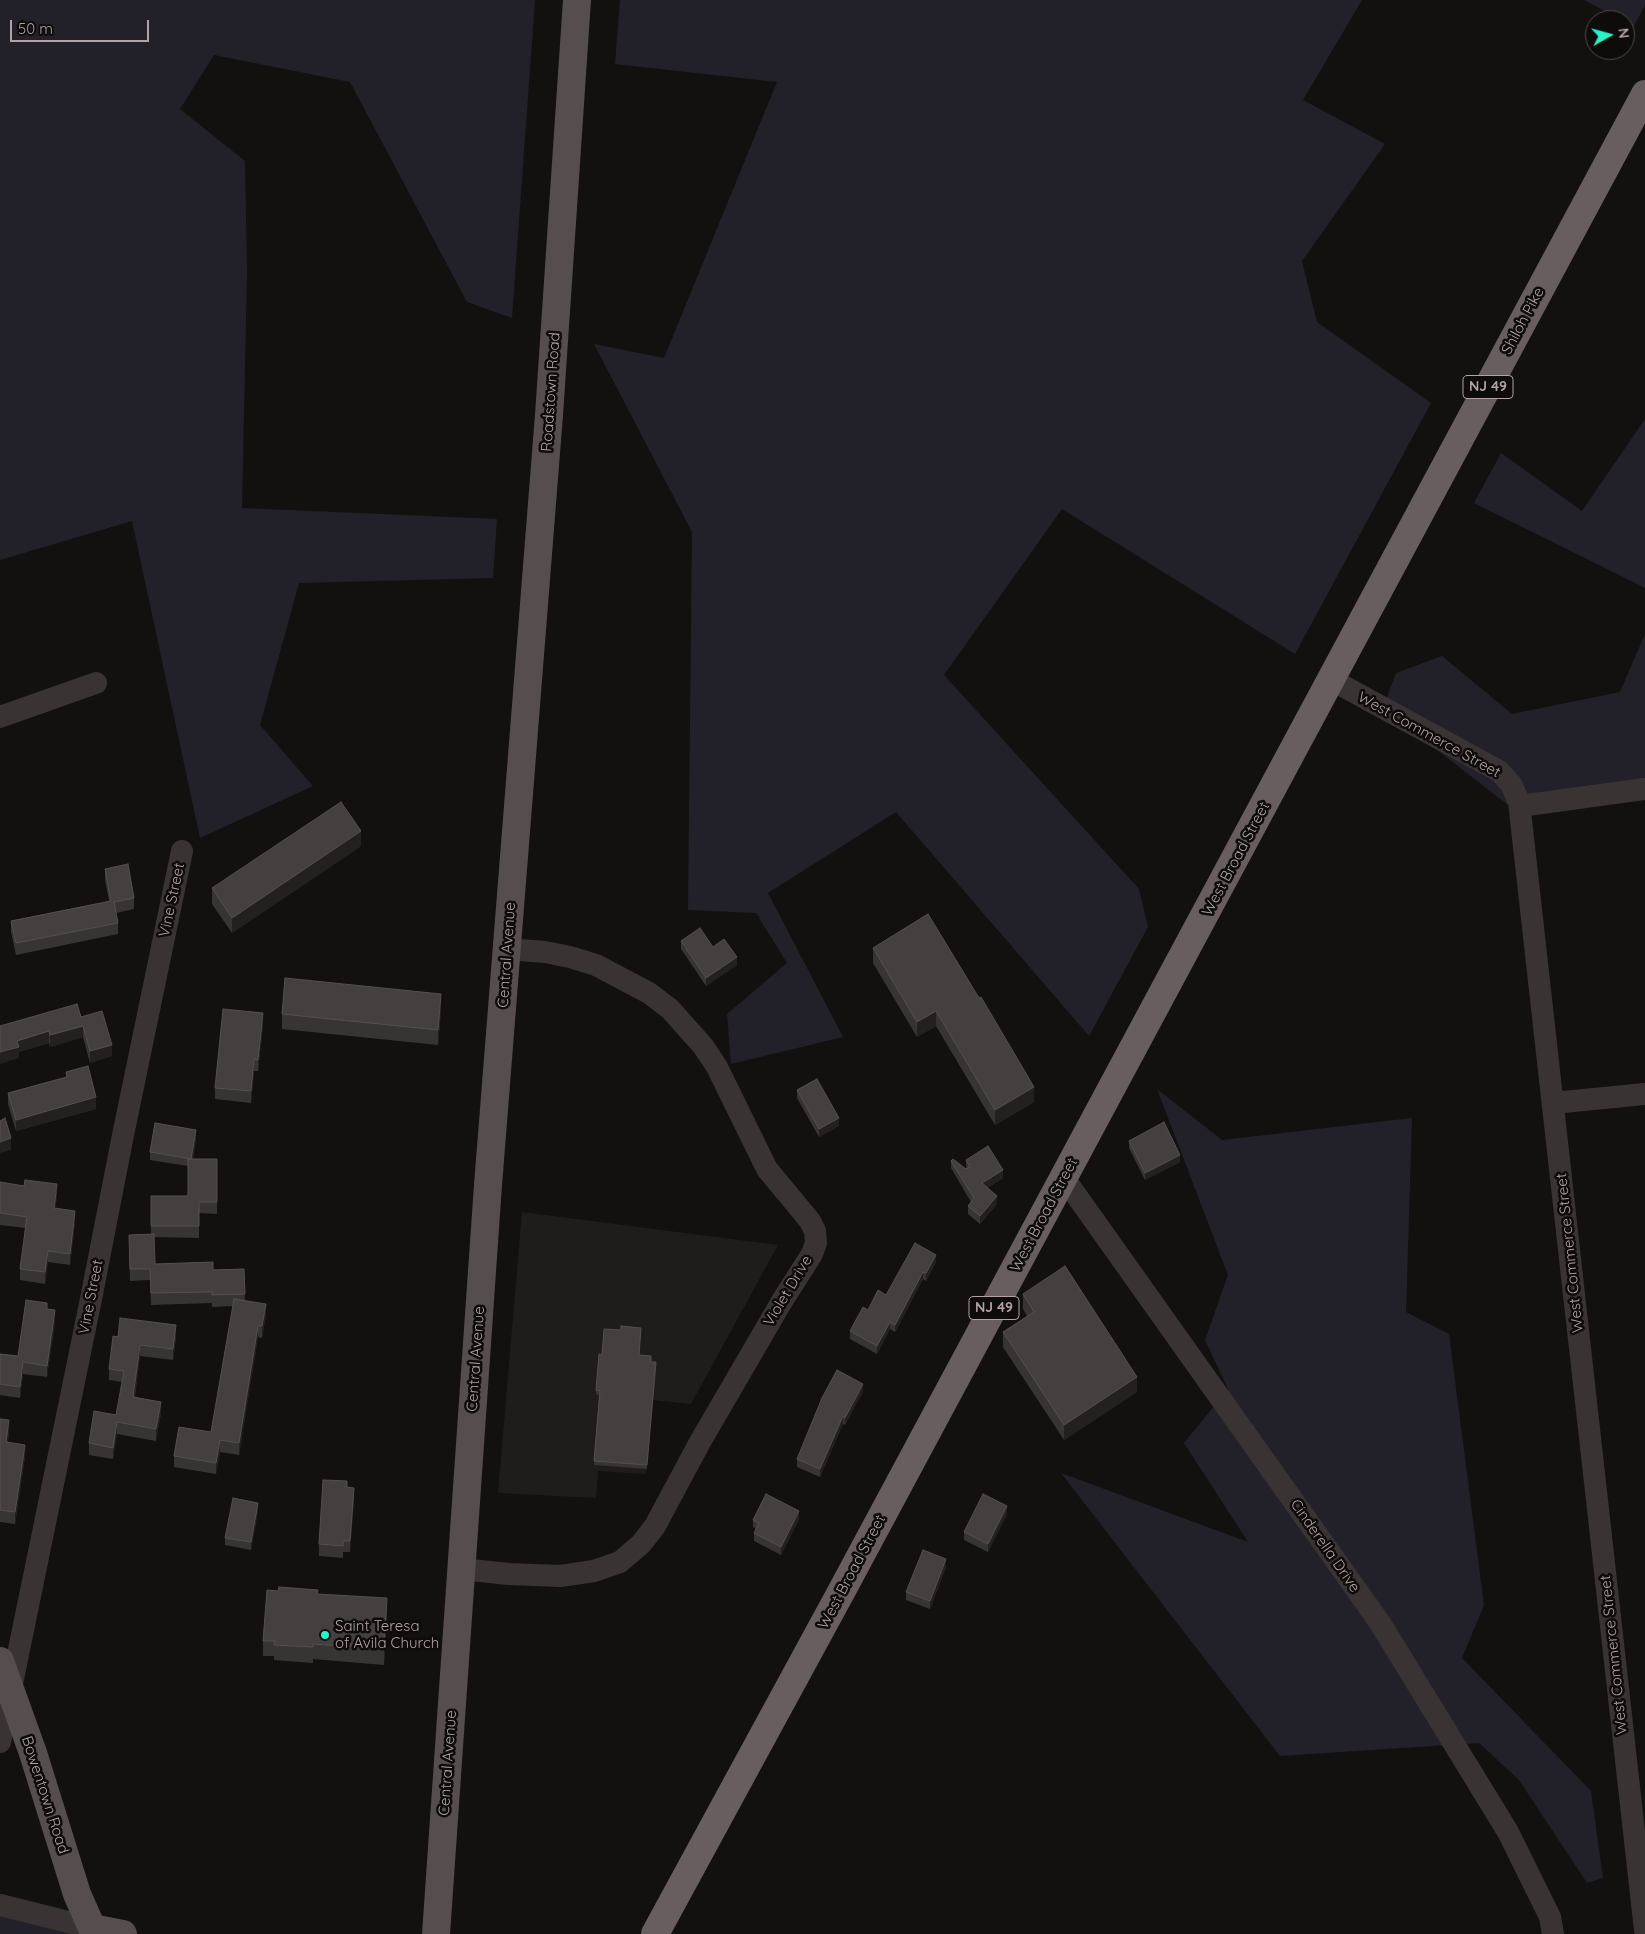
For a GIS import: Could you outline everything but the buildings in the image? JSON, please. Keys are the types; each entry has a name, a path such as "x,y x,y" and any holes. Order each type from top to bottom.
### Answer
{"highway":[{"name":"Shiloh Pike","path":"1332,680 1645,94"},
{"name":"West Broad Street","path":"655,1934 1332,680"}],"main road":[{"name":"Roadstown Road","path":"520,784 548,433 577,0"},
{"name":"Central Avenue","path":"436,1934 461,1569 520,784"},
{"name":"Bowentown Road","path":"0,1661 33,1753 77,1894 92,1928"},
{"path":"92,1928 123,1934"}],"street":[{"name":"West Commerce Street","path":"1332,680 1499,771 1512,784 1520,806 1645,1930"},
{"path":"0,717 96,684"},
{"path":"1520,806 1645,788"},
{"name":"Vine Street","path":"0,1742 91,1299 122,1135 182,852"},
{"name":"Violet Drive","path":"461,1569 509,1574 560,1576 594,1571 620,1562 641,1544 655,1526 705,1434 782,1301 812,1254 816,1243 815,1231 810,1221 767,1169 717,1067 703,1046 670,1009 649,993 596,965 545,952 507,949"},
{"path":"1553,1103 1645,1094"},
{"name":"Cinderella Drive","path":"1064,1178 1380,1624 1508,1832 1550,1917 1553,1934"},
{"path":"0,1905 92,1928"}],"shaded area":[{"path":"0,0 535,0 512,318 467,302 350,82 214,55 180,109 245,161 247,272 242,508 497,519 493,578 299,583 260,725 313,786 200,838 132,521 0,560"},
{"path":"620,0 1362,0 1303,100 1385,144 1302,261 1317,322 1431,403 1295,654 1062,509 944,675 1139,889 1148,927 1089,1036 896,812 768,893 843,1037 731,1064 727,1014 787,963 756,913 688,910 692,532 594,344 664,358 777,82 615,64"},
{"path":"1584,0 1645,0 1645,5 1635,24 1635,10 1603,10"},
{"path":"1645,419 1645,588 1474,503 1501,453 1582,511"},
{"path":"1645,634 1645,797 1517,812 1383,708 1396,673 1442,656 1512,714 1620,692"},
{"path":"1157,1089 1222,1140 1412,1118 1406,1312 1449,1334 1484,1605 1462,1658 1591,1791 1603,1878 1587,1883 1519,1780 1479,1743 1280,1756 1061,1473 1248,1542 1184,1443 1228,1389 1205,1340 1228,1275"},
{"path":"522,1212 778,1245 691,1404 653,1400 646,1474 598,1471 596,1498 498,1493"},
{"path":"0,1905 123,1934 0,1934"}],"place":[{"name":"Saint Teresa of Avila Church","path":"325,1635"}]}
